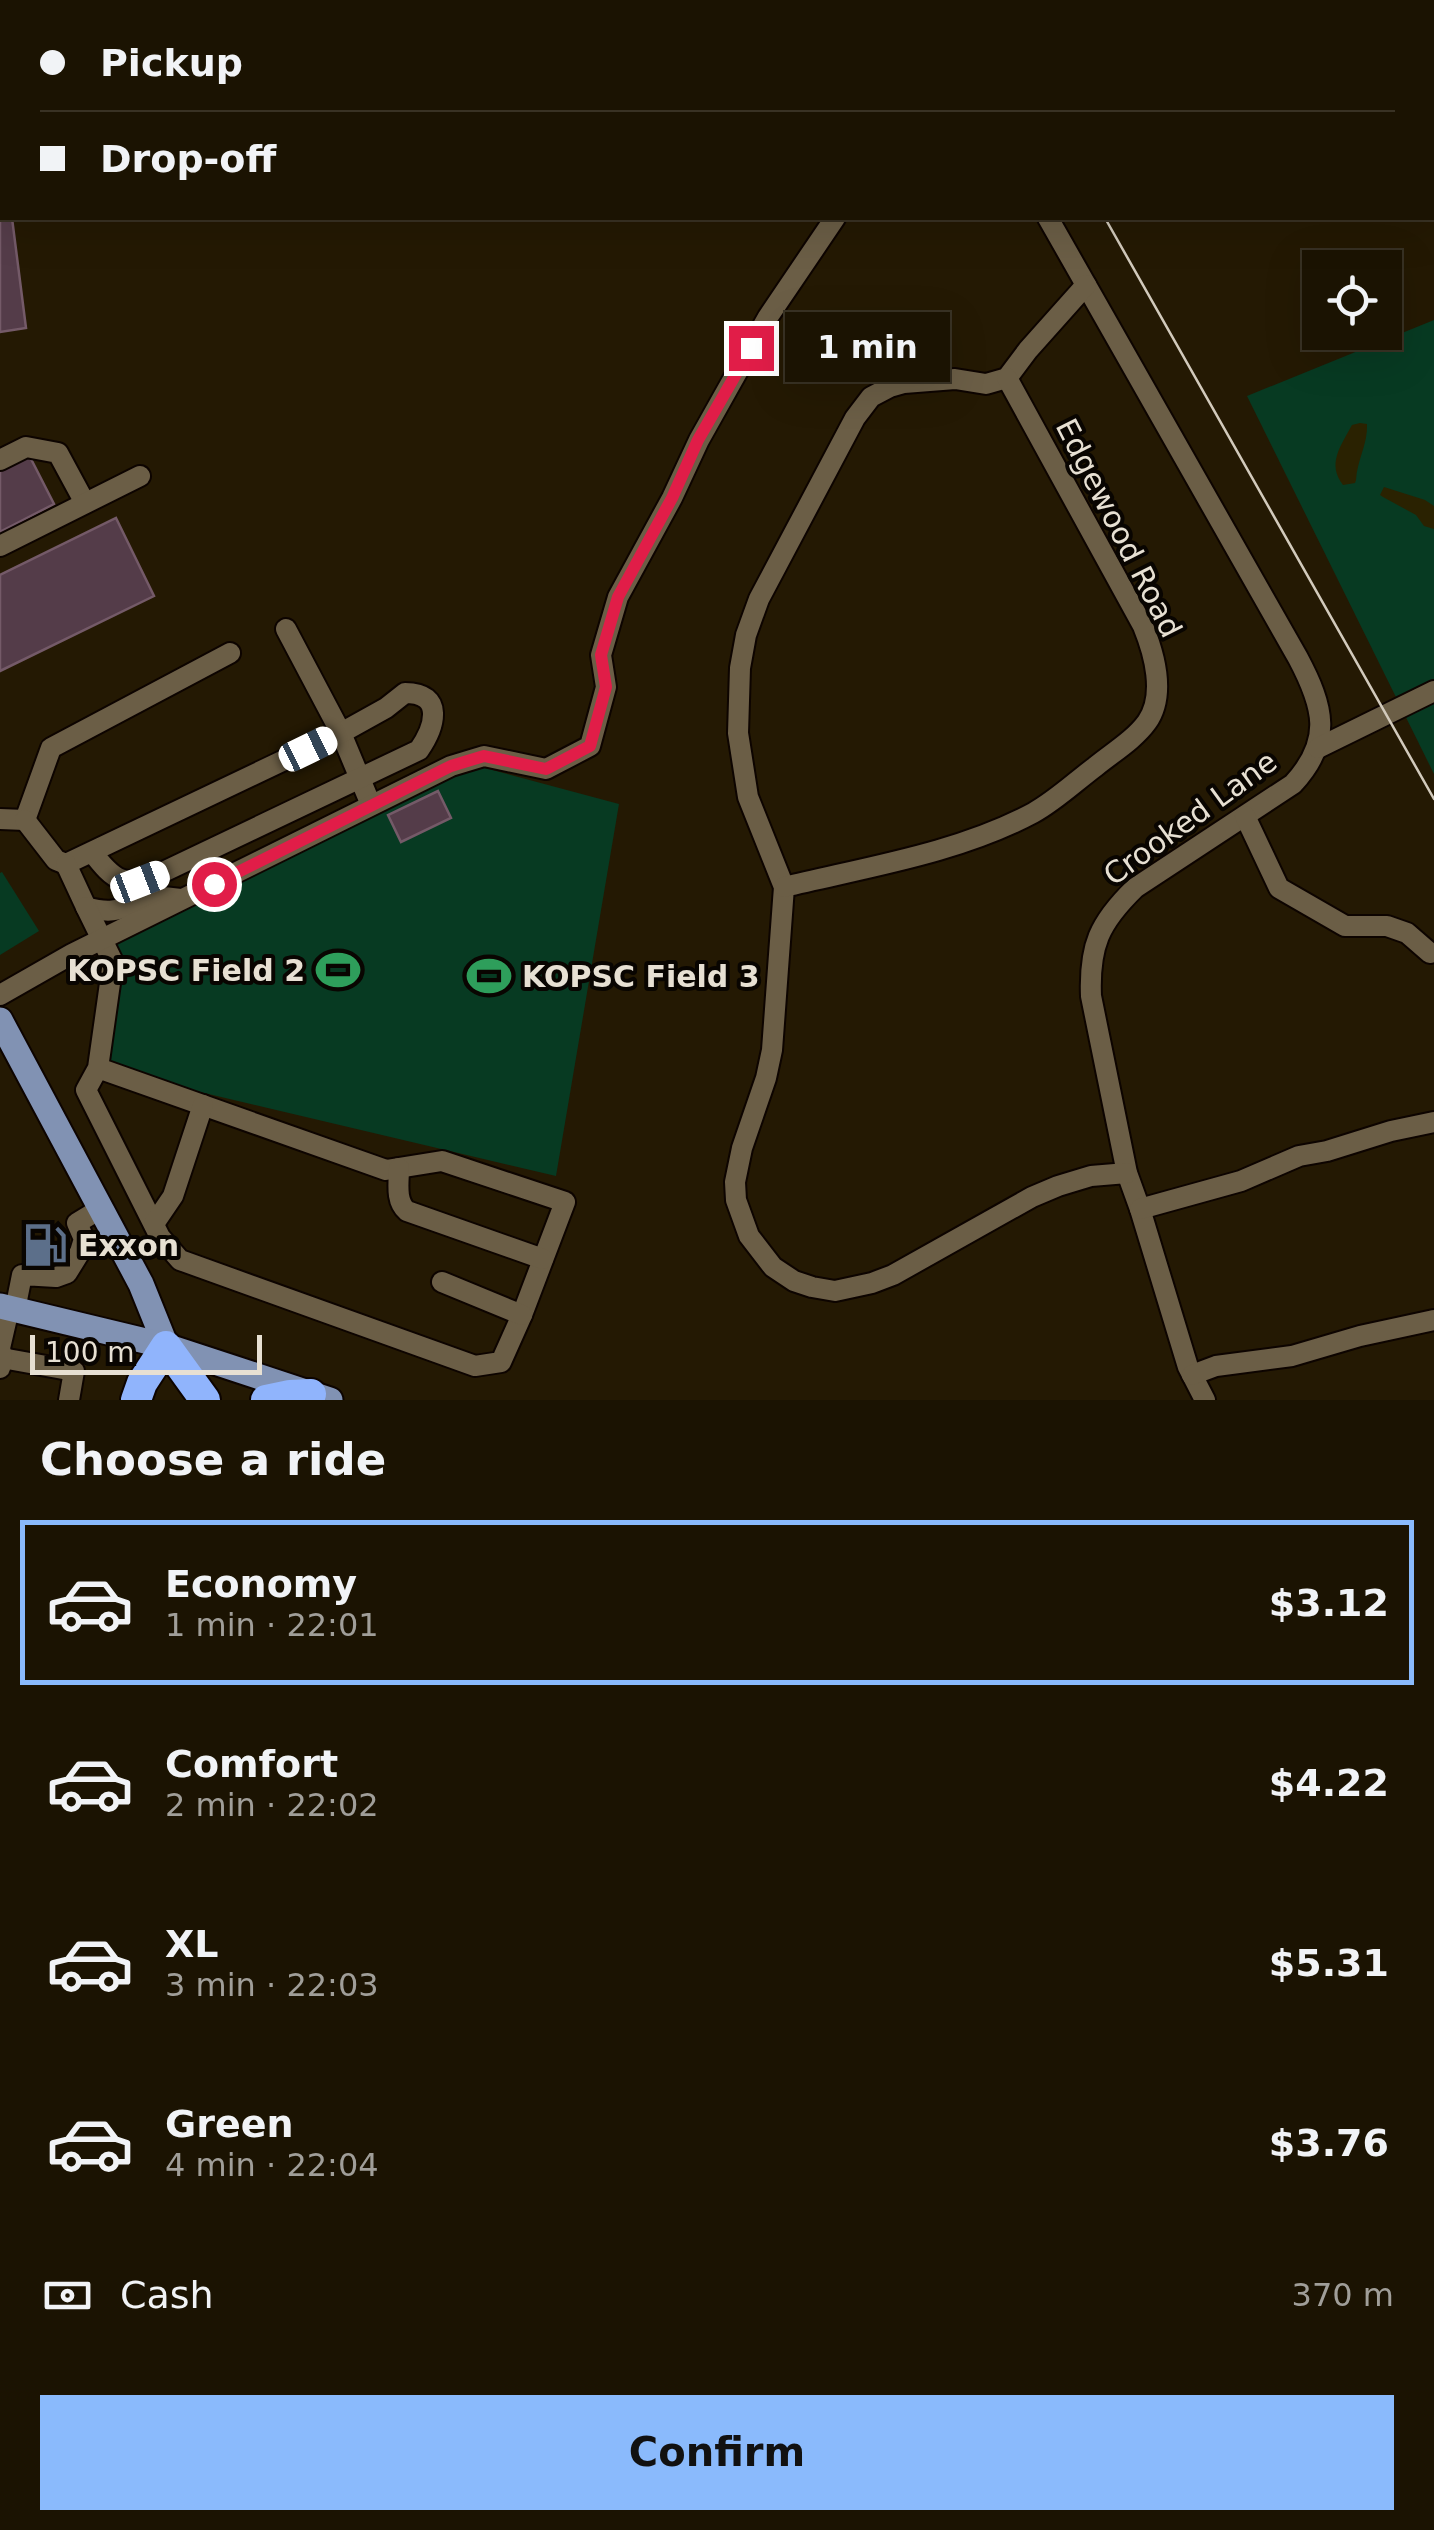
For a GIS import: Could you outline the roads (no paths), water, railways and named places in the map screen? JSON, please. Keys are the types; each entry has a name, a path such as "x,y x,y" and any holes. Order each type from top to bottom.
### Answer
{"highway":[{"path":"136,1400 142,1383 166,1346 205,1400"},
{"path":"266,1400 320,1397"}],"main road":[{"path":"0,1020 141,1284 166,1346"},
{"path":"12,1309 166,1346 320,1397"}],"street":[{"path":"0,994 103,938 451,766 484,756 546,769 590,746 606,687 601,655 618,597 672,498 698,440 768,317 834,220"},
{"name":"Crooked Lane","path":"1049,220 1312,684 1320,716 1318,748 1308,768 1292,784 1134,888 1109,916 1094,945 1091,996 1127,1173 1192,1375 1204,1400"},
{"path":"1086,285 1007,378 986,384 955,379 904,383 872,397 856,418 759,599 740,668 738,734 748,797 784,887 772,1050 734,1182 742,1220 773,1267 794,1281 835,1290 892,1275 1058,1186 1091,1176 1127,1173"},
{"name":"Edgewood Road","path":"784,887 960,846 1036,812 1134,737 1149,719 1156,696 1156,676 1143,626 1007,378"},
{"path":"0,460 26,447 58,453 85,504"},
{"path":"0,546 140,476"},
{"path":"286,629 341,733 371,806"},
{"path":"26,820 51,748 230,653"},
{"path":"1318,748 1434,692"},
{"path":"66,864 341,733 405,693 420,694 433,708 430,730 419,750 140,882 126,882 108,873 92,852"},
{"path":"1245,816 1279,888 1345,926 1387,926 1407,933 1430,952"},
{"path":"0,820 26,820"},
{"path":"26,820 56,860 66,864 114,962 98,1068 86,1090 160,1237 180,1260 475,1366 500,1362 565,1202 442,1160 386,1170 98,1068"},
{"path":"86,907 115,911 156,897 182,900"},
{"path":"72,954 97,966 110,980"},
{"path":"154,1224 173,1196 203,1105"},
{"path":"1140,1209 1240,1182 1299,1156 1434,1122"},
{"path":"399,1168 399,1200 406,1210 543,1259"},
{"path":"69,1400 74,1371 1,1363 0,1348 22,1275 56,1278 67,1272 84,1239 78,1223 100,1209"},
{"path":"442,1282 522,1315"},
{"path":"1192,1375 1216,1366 1292,1356 1434,1320"}],"tram line":[{"path":"1106,220 1434,799"}],"place":[{"name":"KOPSC Field 2","path":"338,970"},
{"name":"KOPSC Field 3","path":"489,976"},
{"name":"Exxon","path":"45,1245"}]}
